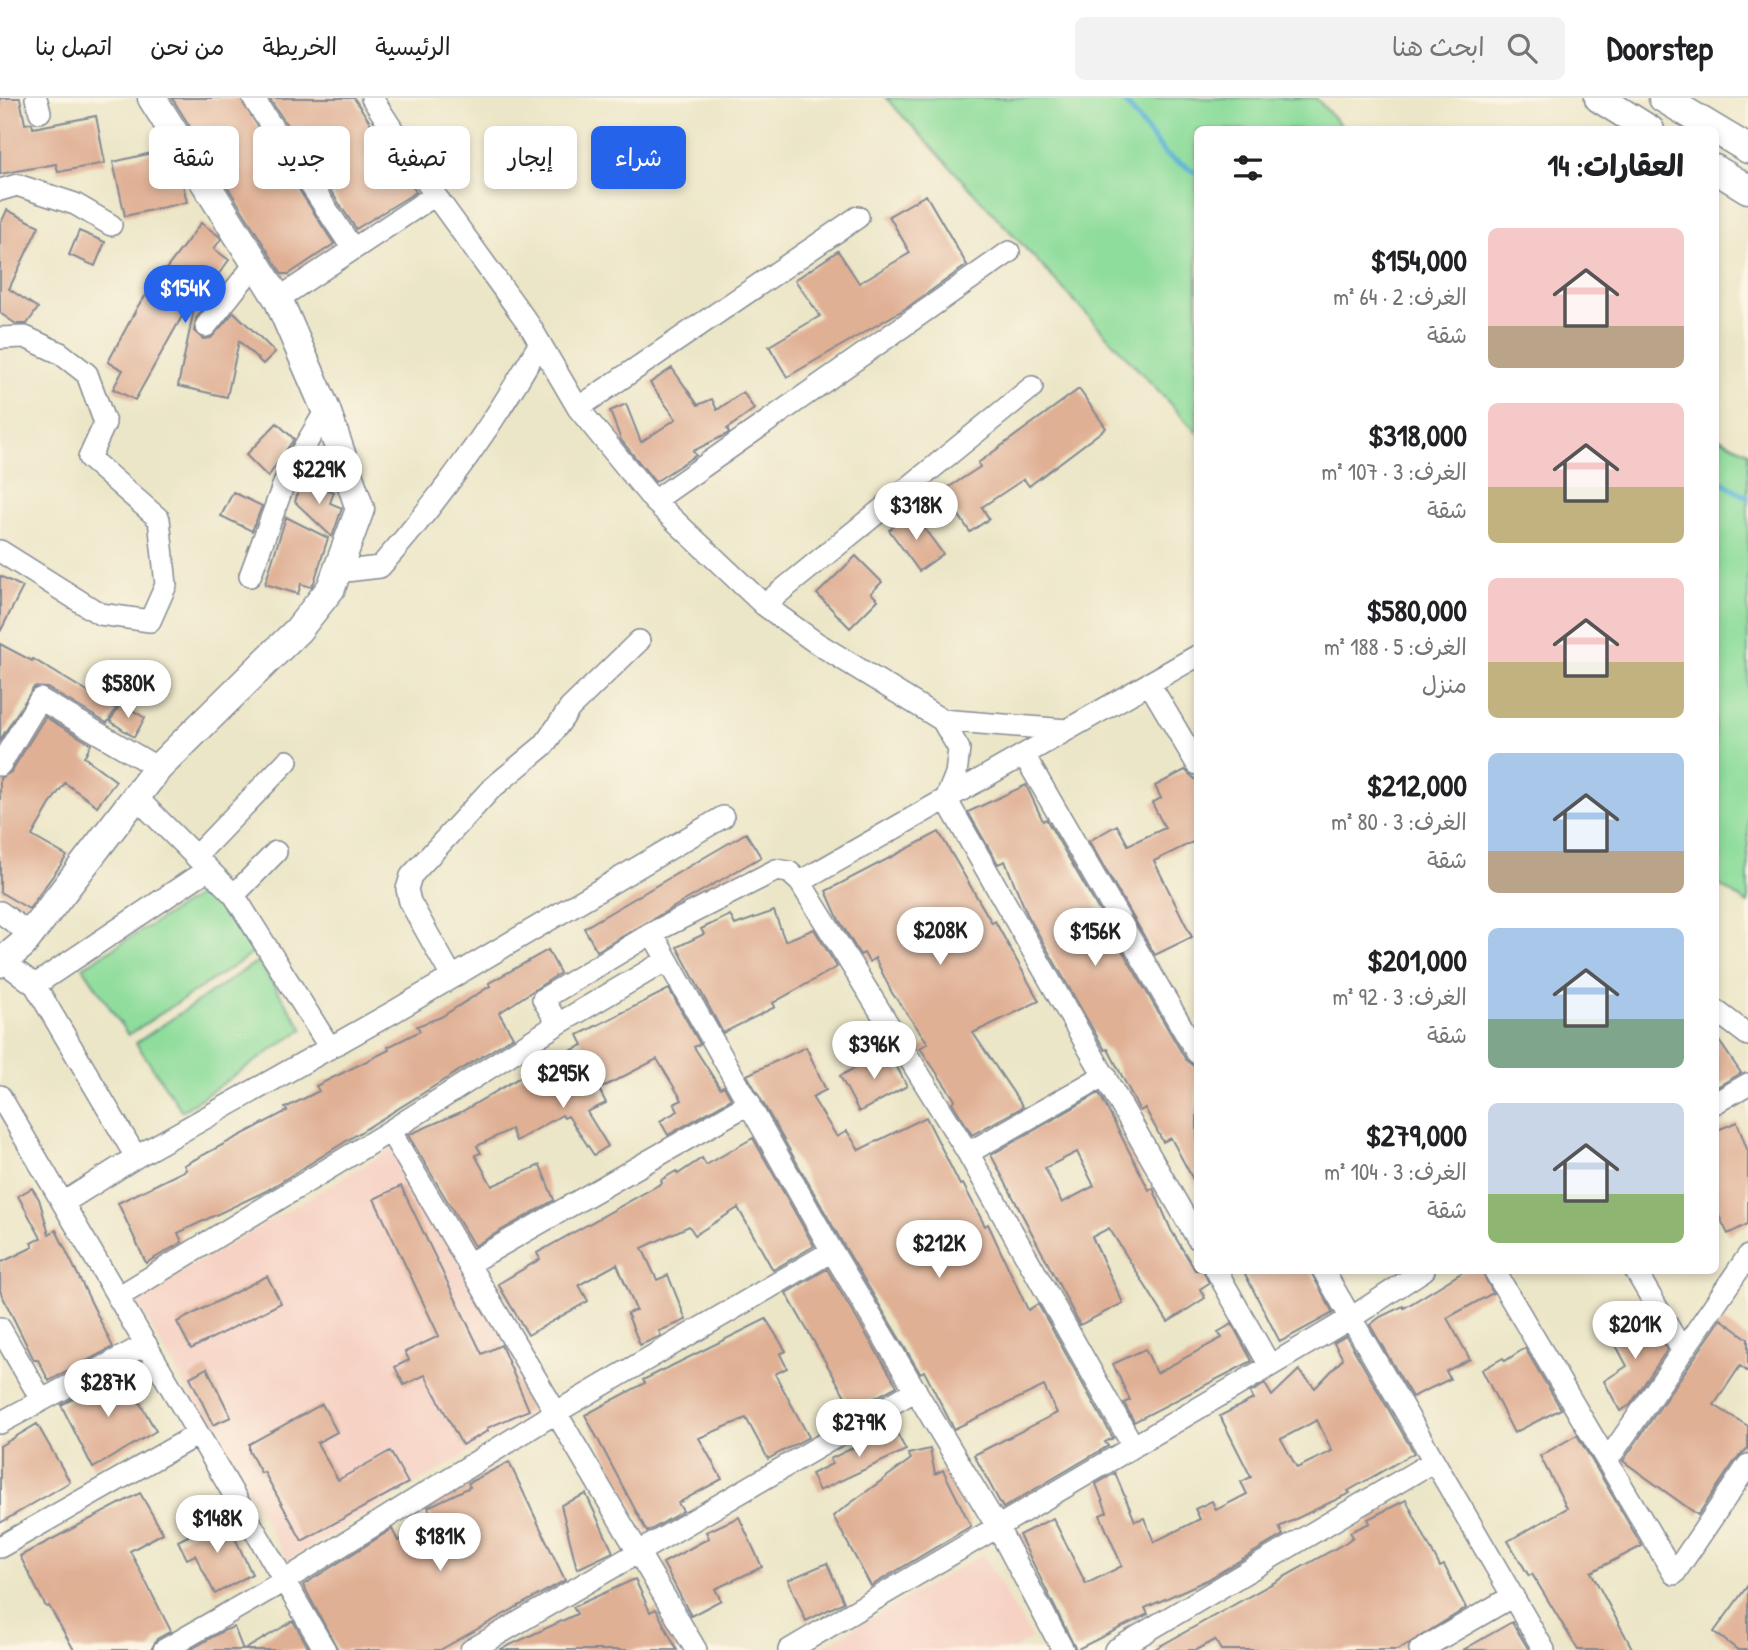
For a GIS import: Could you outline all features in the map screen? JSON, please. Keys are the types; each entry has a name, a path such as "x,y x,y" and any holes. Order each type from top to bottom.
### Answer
{"street":[{"path":"136,1157 35,985 1,961 22,945 158,768 298,630 331,588 360,509 326,410 278,299 152,98"},
{"path":"253,98 353,249"},
{"path":"372,98 435,195 540,343 579,408 654,501 764,605 815,642 943,720 1067,730"},
{"path":"1599,98 1644,126"},
{"path":"1663,98 1710,126"},
{"path":"1719,132 1748,149"},
{"path":"1719,171 1748,189"},
{"path":"0,190 17,185 75,204 111,225"},
{"path":"278,299 435,195"},
{"path":"579,408 858,217"},
{"path":"654,501 1009,252"},
{"path":"206,326 256,263"},
{"path":"0,338 25,337 60,353 87,374 105,423 89,458 159,519 166,585 150,621 100,614 0,551"},
{"path":"337,572 380,567 425,516 500,413 540,343"},
{"path":"764,605 1032,387"},
{"path":"250,576 286,478 326,410"},
{"path":"452,977 410,902 407,889 411,876 491,789 544,745 570,708 639,641"},
{"path":"800,882 1194,658"},
{"path":"1149,683 1194,759"},
{"path":"0,765 40,699 158,768"},
{"path":"943,720 959,749 956,774 946,799"},
{"path":"1024,755 1188,1016 1194,1041"},
{"path":"35,985 202,863 287,761"},
{"path":"135,796 234,895 330,1048"},
{"path":"946,799 1194,1233"},
{"path":"63,1203 136,1157 330,1048 723,817"},
{"path":"234,895 276,852"},
{"path":"558,1024 543,999 652,933 776,870 789,872 800,882 968,1153 1133,1446"},
{"path":"0,912 30,934"},
{"path":"652,933 832,1251 998,1528 1063,1650"},
{"path":"118,1297 390,1131 558,1024 667,960"},
{"path":"1719,1013 1748,1035"},
{"path":"968,1153 1105,1075"},
{"path":"1719,1101 1748,1084"},
{"path":"0,1096 8,1126 63,1203 325,1650"},
{"path":"468,1264 750,1103"},
{"path":"390,1131 696,1650"},
{"path":"164,1650 284,1581 555,1413 832,1251"},
{"path":"1607,1461 1748,1256"},
{"path":"1218,1274 1269,1364"},
{"path":"1325,1274 1544,1650"},
{"path":"789,1650 998,1528 1269,1364 1351,1318 1418,1274"},
{"path":"1496,1274 1674,1574 1748,1465"},
{"path":"1637,1274 1682,1350"},
{"path":"0,1328 41,1399"},
{"path":"0,1423 146,1345"},
{"path":"471,1650 916,1390"},
{"path":"0,1547 198,1434"},
{"path":"1115,1650 1434,1461"},
{"path":"1420,1650 1513,1596"}],"shaded area":[{"path":"394,1148 543,1407 288,1561 135,1300"},
{"path":"983,1554 1032,1639 1012,1650 816,1650"}],"green space":[{"path":"886,98 1316,98 1341,126 1194,126 1194,430"},
{"path":"1719,438 1748,452 1748,904 1719,885"},
{"path":"212,887 255,952 128,1035 83,967"},
{"path":"258,961 303,1029 182,1111 136,1043"}],"building":[{"path":"0,98 20,98 25,124 32,123 33,128 96,116 105,163 58,172 56,164 0,174"},
{"path":"172,98 240,98 258,126 253,126 253,189 299,189 334,244 289,274 282,274 229,189 239,189 239,126 190,126"},
{"path":"269,98 354,98 372,126 364,126 364,189 414,189 416,192 356,229 329,189 350,189 350,126 288,126"},
{"path":"149,154 149,189 184,189 187,202 125,216 113,162"},
{"path":"926,195 967,265 908,307 787,377 769,346 820,316 795,280 838,251 859,283 910,253 889,216"},
{"path":"7,210 39,226 9,289 38,308 27,324 16,324 0,313 0,225"},
{"path":"201,223 219,236 221,239 214,249 229,260 215,279 222,285 196,318 194,331 203,339 211,338 234,312 275,352 263,364 239,341 227,397 178,386 199,286 135,400 113,389 123,370 108,362 138,306"},
{"path":"79,231 105,242 95,266 69,255"},
{"path":"672,368 698,405 712,399 717,410 743,392 754,409 727,429 729,433 693,451 696,455 655,482 621,440 610,411 626,404 641,442 676,419 650,383"},
{"path":"1079,389 1106,428 1029,486 1024,479 982,507 989,519 970,532 943,491 980,467 978,463"},
{"path":"277,423 294,439 268,477 246,455"},
{"path":"301,482 334,492 330,503 342,508 332,537 295,502"},
{"path":"233,492 262,506 252,531 221,516"},
{"path":"913,513 943,554 919,571 889,530"},
{"path":"286,517 328,538 314,582 311,587 301,584 298,594 265,584"},
{"path":"856,556 882,582 871,593 878,600 850,628 817,594"},
{"path":"0,576 23,587 0,632"},
{"path":"0,644 32,661 33,659 116,709 107,723 47,688 34,687 0,740"},
{"path":"121,703 145,718 134,737 110,721"},
{"path":"45,717 91,744 84,757 116,781 97,806 65,783 52,801 32,836 67,856 29,909 0,892 0,778 11,772"},
{"path":"1185,770 1194,778 1194,841 1154,861 1192,937 1155,955 1089,841 1117,825 1128,845 1165,828 1152,803 1161,798 1155,786"},
{"path":"1026,785 1043,821 1046,819 1186,1060 1194,1067 1194,1181 1171,1138 1163,1142 1145,1108 1140,1111 1108,1049 1105,1050 1027,914 1005,861 998,864 968,812"},
{"path":"939,832 992,923 995,921 1039,1001 973,1033 1023,1107 972,1135 952,1102 955,1100 920,1048 928,1043 892,993 875,958 869,962 864,953 860,955 826,891"},
{"path":"746,833 761,857 597,951 584,928"},
{"path":"774,911 785,941 814,929 837,967 773,1003 775,1007 723,1033 677,947 704,934 701,929 730,915 735,925"},
{"path":"548,950 560,973 499,1013 513,1037 266,1191 178,1233 182,1242 146,1263 118,1203 186,1170 184,1165 287,1111 285,1108 319,1091 316,1086 389,1050 388,1047 420,1031 417,1026 441,1017 490,986 489,983"},
{"path":"669,989 700,1044 694,1047 720,1088 724,1086 731,1099 668,1135 660,1121 678,1111 674,1104 682,1100 657,1059 599,1089 606,1103 587,1112 608,1146 594,1155 568,1116 564,1118 562,1115 516,1141 511,1129 477,1146 481,1153 475,1155 492,1186 540,1165 554,1200 474,1246 408,1135 461,1112 539,1066 583,1045 578,1035"},
{"path":"1719,1041 1741,1073 1719,1086"},
{"path":"806,1047 826,1090 812,1097 837,1137 847,1131 859,1150 926,1117 960,1185 963,1184 985,1226 988,1224 1028,1310 1038,1304 1113,1438 1105,1442 1108,1446 1003,1508 974,1455 1057,1413 1044,1386 954,1429 924,1371 920,1373 747,1075"},
{"path":"888,1050 907,1086 859,1112 840,1076"},
{"path":"1099,1093 1149,1190 1153,1188 1171,1230 1194,1268 1194,1274 1205,1274 1209,1283 1200,1289 1205,1298 1168,1322 1109,1228 1092,1237 1123,1303 1080,1325 991,1155","holes":["1077,1152 1094,1186 1062,1203 1045,1168"]},
{"path":"1737,1122 1748,1152 1748,1224 1728,1234 1719,1216 1719,1129"},
{"path":"753,1138 814,1246 773,1270 738,1208 695,1235 689,1226 642,1248 657,1280 668,1275 686,1320 659,1331 661,1336 640,1345 627,1313 636,1310 617,1264 579,1285 588,1301 528,1335 498,1284 540,1259 537,1253 662,1183 661,1180 676,1171 678,1174 702,1158 706,1165"},
{"path":"401,1186 482,1354 501,1345 529,1410 487,1428 488,1431 462,1445 425,1375 404,1385 395,1367 409,1360 405,1352 439,1336 374,1199"},
{"path":"32,1188 39,1199 49,1234 56,1230 113,1347 49,1381 38,1360 34,1360 0,1291 0,1263 33,1247 31,1243 41,1238 18,1196"},
{"path":"827,1269 897,1386 853,1410 786,1293"},
{"path":"1245,1274 1312,1274 1333,1313 1280,1342"},
{"path":"1459,1274 1483,1274 1493,1293 1447,1318 1470,1359 1446,1371 1450,1379 1412,1397 1370,1325 1380,1317 1403,1306 1404,1308"},
{"path":"267,1276 281,1303 191,1349 177,1322"},
{"path":"1648,1317 1667,1350 1630,1405 1620,1411 1604,1381 1627,1366 1612,1338"},
{"path":"766,1319 786,1351 780,1354 787,1368 775,1374 809,1437 768,1459 746,1418 699,1438 722,1479 678,1503 683,1511 647,1532 585,1415 645,1383 643,1380"},
{"path":"1721,1319 1748,1339 1748,1372 1740,1366 1714,1405 1748,1426 1748,1448 1737,1458 1698,1515 1623,1461"},
{"path":"1232,1324 1252,1361 1134,1422 1124,1403 1130,1400 1113,1364 1145,1349 1157,1373 1222,1338 1218,1332"},
{"path":"1346,1336 1414,1453 1348,1491 1350,1493 1279,1527 1283,1535 1207,1580 1145,1608 1148,1614 1076,1650 1019,1535 1053,1518 1086,1584 1122,1566 1100,1515 1107,1512 1096,1484 1115,1473 1135,1521 1144,1518 1154,1542 1200,1519 1195,1509 1212,1501 1216,1510 1247,1494 1241,1482 1251,1477 1220,1416 1253,1399 1250,1393 1265,1384 1272,1396 1299,1370 1315,1388 1343,1359 1334,1343","holes":["1317,1420 1332,1451 1297,1468 1281,1439"]},
{"path":"1525,1348 1561,1409 1514,1433 1482,1370 1503,1358 1505,1361"},
{"path":"207,1368 231,1417 213,1425 190,1377"},
{"path":"122,1372 156,1431 93,1468 61,1405"},
{"path":"322,1404 337,1432 317,1443 338,1480 390,1451 408,1483 302,1541 264,1472 261,1473 249,1451 249,1444"},
{"path":"37,1424 70,1482 0,1523 0,1446"},
{"path":"894,1428 906,1450 819,1491 811,1474 832,1464 830,1459"},
{"path":"1577,1435 1642,1546 1591,1572 1633,1650 1578,1650 1532,1574 1529,1576 1508,1541 1567,1508 1540,1456"},
{"path":"930,1449 935,1474 943,1470 971,1526 871,1586 833,1516 911,1459 908,1454"},
{"path":"509,1462 565,1580 440,1650 338,1650 303,1585 392,1529 398,1541 434,1523 428,1507 470,1487 468,1483"},
{"path":"140,1493 163,1533 130,1551 171,1631 157,1639 151,1650 74,1650 49,1606 46,1607 20,1556"},
{"path":"586,1494 613,1552 577,1569 561,1505"},
{"path":"1406,1500 1440,1567 1444,1565 1466,1608 1408,1644 1397,1650 1221,1650 1215,1640 1196,1650 1153,1650 1345,1543 1353,1537 1350,1532 1370,1523 1368,1519"},
{"path":"225,1517 252,1574 215,1594 195,1555 187,1559 178,1541"},
{"path":"739,1517 762,1567 715,1589 721,1600 691,1616 663,1563 709,1538 706,1532"},
{"path":"827,1563 844,1602 806,1621 788,1580"},
{"path":"635,1579 650,1612 656,1609 677,1650 499,1650 577,1614 573,1607"},
{"path":"1748,1585 1748,1650 1738,1650 1714,1632"},
{"path":"293,1621 310,1650 244,1650"},
{"path":"1512,1622 1529,1650 1463,1650"},
{"path":"234,1627 243,1650 190,1650 223,1631"}],"waterway":[{"path":"1122,98 1166,155 1194,171"},
{"path":"1719,480 1748,498"}]}
